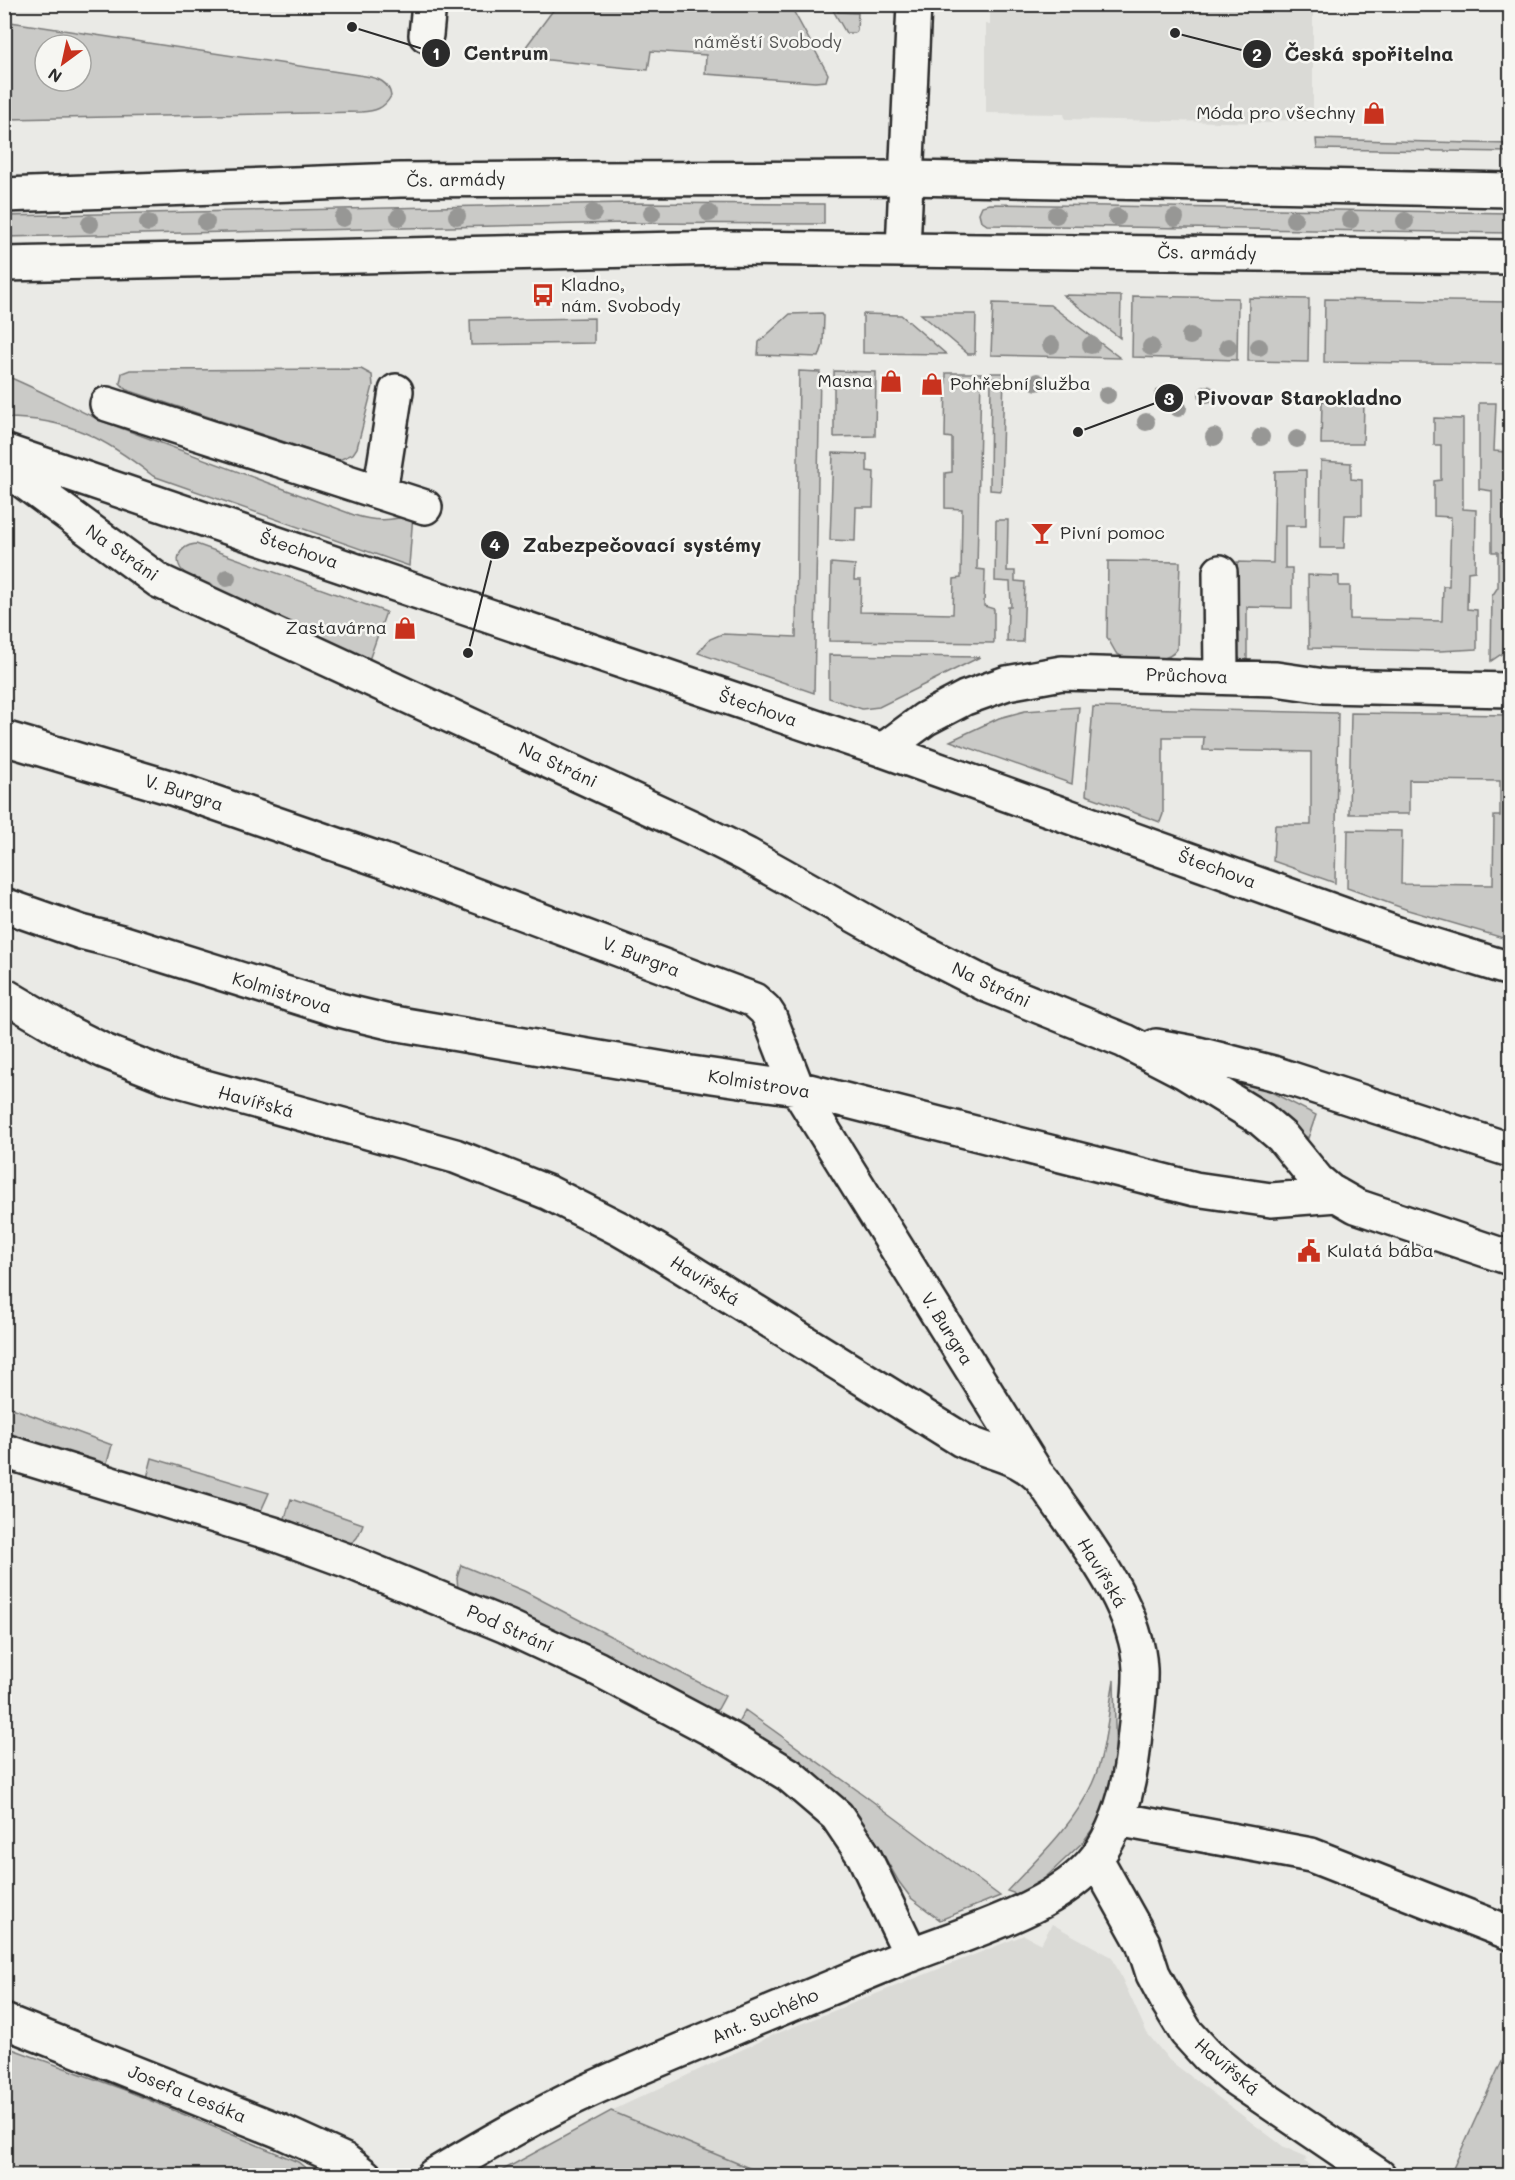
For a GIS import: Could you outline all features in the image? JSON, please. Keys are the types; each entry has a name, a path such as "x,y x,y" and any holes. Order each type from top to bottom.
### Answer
{"street":[{"path":"903,249 908,178 914,4"},
{"name":"Čs. armády","path":"4,195 400,180 908,178 1510,190"},
{"name":"Čs. armády","path":"4,264 712,248 1510,257"},
{"path":"380,492 396,391"},
{"path":"107,404 425,507"},
{"name":"Štechova","path":"4,451 883,750 1360,921 1510,969"},
{"name":"Na Stráni","path":"4,467 159,580 693,828 747,855 897,939 989,986 1125,1041 1183,1071 1261,1119 1282,1137 1317,1180 1336,1195"},
{"path":"1221,572 1221,677"},
{"name":"Průchova","path":"883,750 945,707 985,689 1031,677 1062,674 1221,677 1276,679 1324,686 1510,690"},
{"name":"V. Burgra","path":"4,738 172,788 381,860 754,1000 769,1016 796,1088 1036,1473"},
{"name":"Kolmistrova","path":"4,905 81,932 132,945 339,1010 393,1023 445,1034 796,1088 1195,1189 1271,1200 1336,1195 1370,1211 1510,1258"},
{"name":"Havířská","path":"4,994 70,1034 146,1068 211,1090 455,1156 549,1193 656,1250 962,1440 980,1448 1007,1455 1036,1473 1114,1587 1125,1610 1138,1652 1140,1685 1126,1792 1117,1819 1096,1859 1143,1943 1153,1974 1169,2004 1208,2056 1233,2077 1379,2175"},
{"name":"Na Stráni","path":"1125,1041 1194,1053 1274,1073 1510,1150"},
{"name":"Pod Strání","path":"4,1451 266,1532 348,1561 506,1626 607,1674 732,1740 789,1775 837,1816 864,1856 911,1955"},
{"path":"1117,1819 1311,1855 1510,1933"},
{"name":"Ant. Suchého","path":"433,2175 576,2097 764,2016 1022,1911 1065,1887 1096,1859"},
{"name":"Josefa Lesáka","path":"4,2021 280,2131 344,2160 365,2175"}],"shaded area":[{"path":"990,5 1313,5 1313,121 1273,120 1273,123 1065,119 1064,114 986,113 986,24 990,24"},
{"path":"1052,1924 1112,1957 1147,2033 1169,2060 1284,2147 1307,2157 1305,2162 1326,2175 766,2175 611,2111 773,2035 1024,1935 1041,1944"}],"green space":[{"name":"náměstí Svobody","path":"557,5 790,5 828,74 826,81 815,82 705,74 706,55 651,51 648,70 529,58 525,55 525,48"},
{"path":"830,5 839,6 838,12 858,13 855,33 846,33"},
{"path":"4,21 82,33 33,33 33,93 93,93 93,35 370,77 385,84 391,96 385,104 371,111 4,119"},
{"path":"1316,139 1510,144 1510,152 1317,149"},
{"path":"625,203 824,204 824,224 626,223 5,237 5,216"},
{"path":"989,204 1510,213 1510,233 987,225 981,221 979,213 982,206"},
{"path":"1063,295 1121,296 1120,338"},
{"path":"1133,296 1238,298 1237,360 1132,357"},
{"path":"1249,298 1309,299 1308,362 1248,361"},
{"path":"1325,299 1510,302 1510,364 1324,362"},
{"path":"993,303 1050,305 1120,358 991,355"},
{"path":"822,313 824,316 823,345 819,357 758,355 759,342 790,314"},
{"path":"863,314 901,315 946,354 863,353"},
{"path":"921,314 976,314 975,354 968,354"},
{"path":"594,318 594,343 471,345 470,320"},
{"path":"361,369 372,375 373,386 357,448 353,454 339,460 127,390 120,383 122,373 130,370"},
{"path":"799,371 820,372 814,693 698,653 710,639 722,634 796,637"},
{"path":"834,371 876,372 875,436 834,437"},
{"path":"946,373 981,373 977,569 985,570 984,606 994,609 994,643 829,641 831,563 855,565 854,580 861,580 860,612 953,614 954,579 961,578 962,509 945,508 945,473 952,472 952,438 945,437"},
{"path":"991,373 1004,373 1001,491 990,490"},
{"path":"4,375 102,421 354,515 384,520 413,514 409,566 153,476 102,441 67,426 27,419 5,418"},
{"path":"1322,401 1364,402 1363,444 1321,444"},
{"path":"1479,403 1496,403 1494,451 1506,452 1504,551 1501,552 1510,553 1510,648 1491,661 1492,596 1498,587 1498,552 1492,552 1492,491 1479,489"},
{"path":"1434,418 1463,419 1463,509 1476,510 1475,571 1468,572 1467,609 1477,610 1477,649 1440,651 1309,648 1308,575 1339,576 1339,586 1350,586 1350,619 1442,621 1443,586 1449,586 1451,517 1434,516 1434,481 1441,480 1441,445 1434,445"},
{"path":"833,453 867,454 867,471 874,472 873,507 856,507 855,541 830,540"},
{"path":"1321,461 1351,463 1351,479 1362,480 1362,515 1345,515 1344,548 1320,548"},
{"path":"1306,470 1306,526 1285,526 1285,568 1292,568 1292,608 1247,607 1247,661 1242,661 1237,656 1237,562 1273,563 1275,471"},
{"path":"996,520 1008,520 1007,571 1015,571 1015,581 1025,582 1023,642 1007,642 1008,607 1011,607 1010,582 995,581"},
{"path":"196,544 386,612 369,660 187,575 179,566 179,556 184,548"},
{"path":"1108,561 1180,562 1177,649 1173,654 1160,659 1145,660 1124,658 1116,653 1107,637"},
{"path":"829,655 980,657 879,707 862,709 829,698"},
{"path":"1079,707 1072,784 950,741 999,718 1025,711"},
{"path":"1093,707 1338,713 1335,883 1273,861 1275,825 1311,825 1311,752 1203,750 1204,737 1163,737 1163,814 1160,822 1086,795"},
{"path":"1351,713 1510,715 1510,933 1503,938 1408,910 1347,888 1348,830 1402,831 1401,884 1493,885 1494,816 1500,816 1500,781 1409,780 1409,814 1349,814"},
{"path":"1205,1071 1240,1076 1316,1115 1308,1138"},
{"path":"4,1405 112,1445 107,1463 103,1467 5,1438"},
{"path":"152,1458 269,1493 260,1513 147,1478"},
{"path":"291,1499 363,1524 359,1534 354,1541 347,1544 287,1523 285,1518"},
{"path":"461,1565 524,1591 725,1696 718,1709 711,1713 458,1589 457,1578"},
{"path":"1114,1680 1116,1771 1111,1792 1094,1827 1083,1842 1025,1897 1007,1891 1054,1841 1075,1814 1092,1784 1106,1733"},
{"path":"745,1710 1000,1896 940,1920 911,1898 872,1835 848,1805 737,1725"},
{"path":"1510,2043 1510,2175 1450,2175"},
{"path":"4,2046 125,2090 298,2162 314,2175 5,2175"},
{"path":"611,2111 766,2175 494,2175"}],"place":[{"name":"Centrum","path":"352,27"},
{"name":"Česká spořitelna","path":"1175,33"},
{"name":"Móda pro všechny","path":"1374,113"},
{"name":"Kladno, nám. Svobody","path":"543,295"},
{"name":"Masna","path":"891,381"},
{"name":"Pohřební služba","path":"932,384"},
{"name":"Pivovar Starokladno","path":"1078,432"},
{"name":"Pivní pomoc","path":"1042,533"},
{"name":"Zastavárna","path":"405,628"},
{"name":"Zabezpečovací systémy","path":"468,653"},
{"name":"Kulatá bába","path":"1309,1251"}]}
